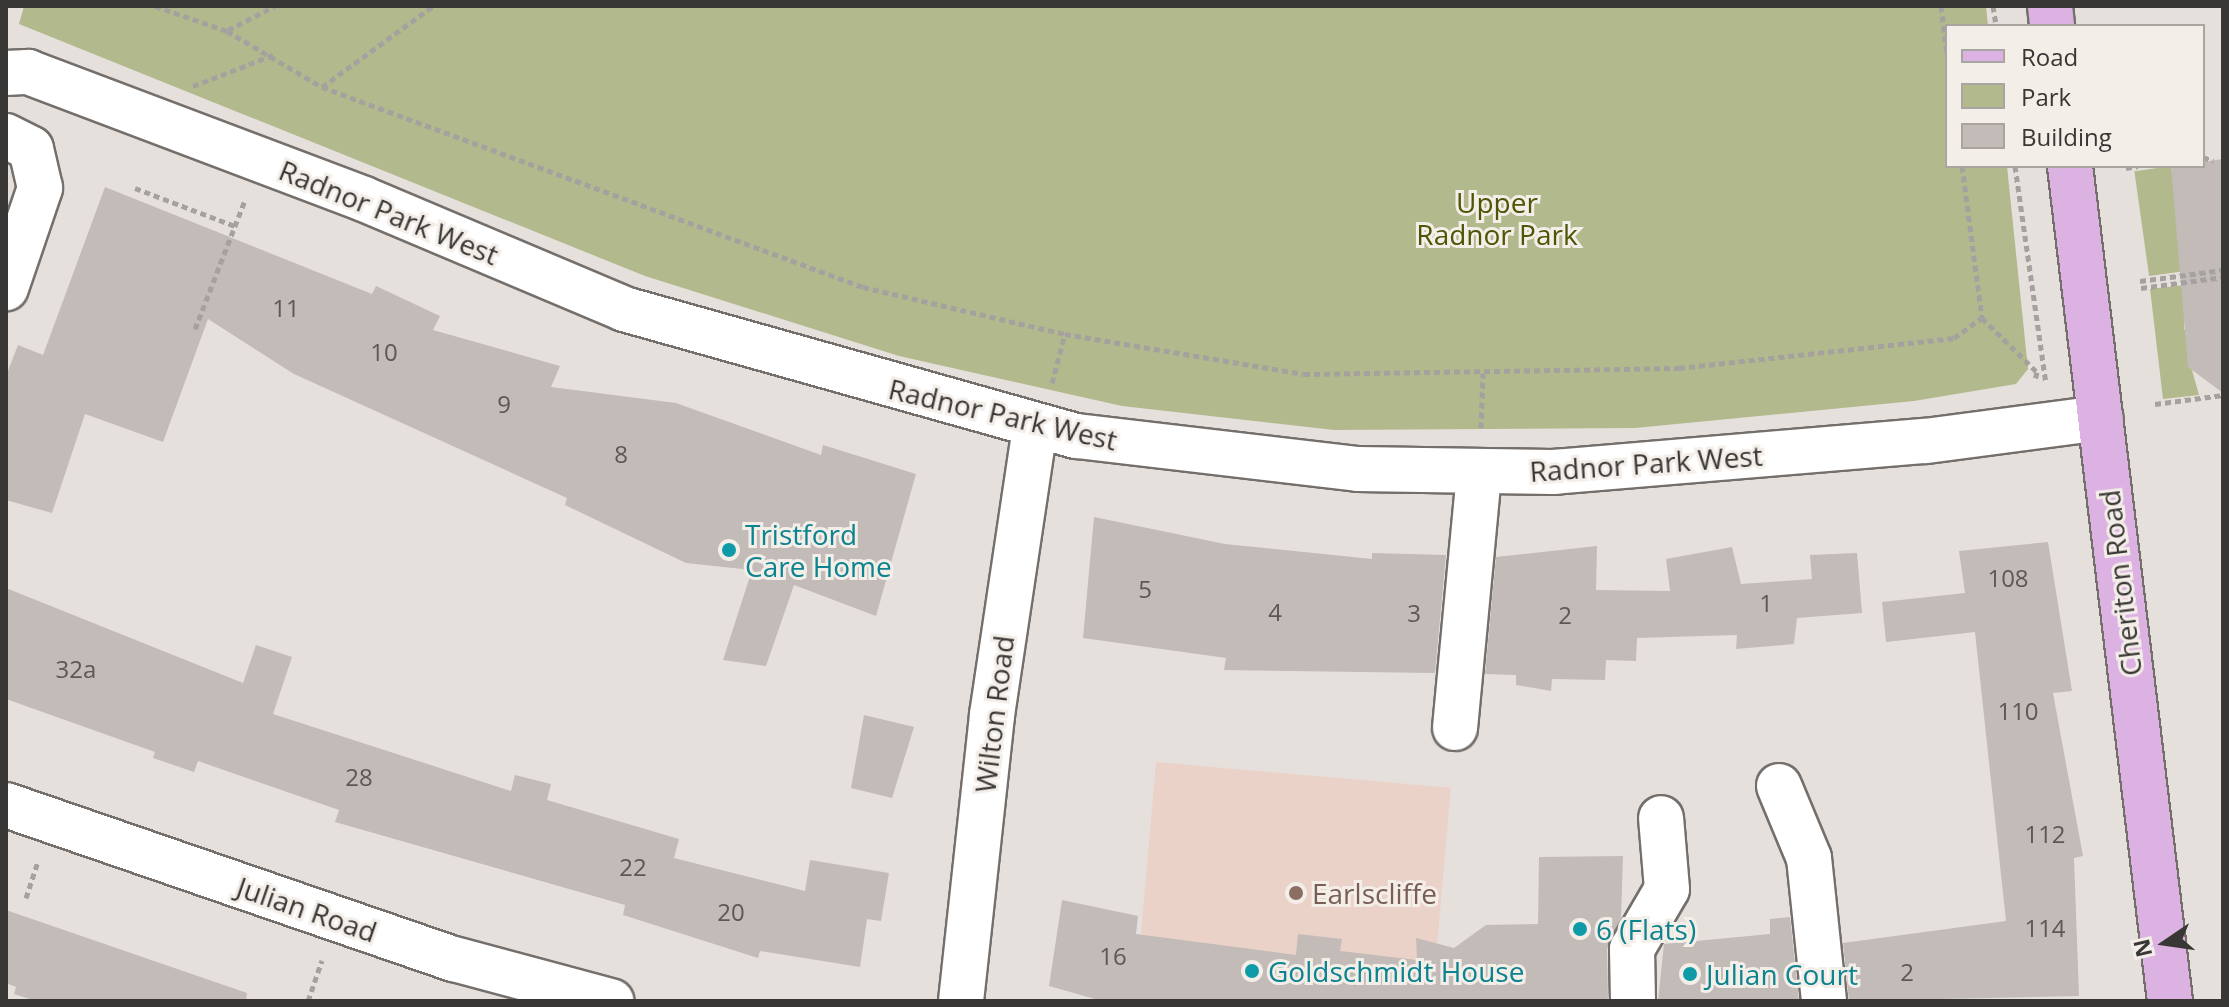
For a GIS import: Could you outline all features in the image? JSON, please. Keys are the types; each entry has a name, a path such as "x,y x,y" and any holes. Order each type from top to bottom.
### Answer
{"main road":[{"name":"Cheriton Road","path":"2070,168 2170,1001"}],"street":[{"name":"Radnor Park West","path":"6,73 28,72 349,193 624,309 1216,457 1480,458 1553,472 2043,411 2100,418"},
{"path":"6,136 31,149 40,188 6,288"},
{"name":"Wilton Road","path":"961,1001 992,715 1042,413"},
{"path":"1455,728 1480,458"},
{"path":"1779,786 1809,858 1824,1001"},
{"name":"Julian Road","path":"6,805 454,959 611,1001"},
{"path":"1633,1001 1632,949 1667,889 1661,818"}],"path":[{"path":"155,6 227,31 274,54 322,87 863,287 1065,334 1304,374 1483,373 1679,368 1899,347 1954,338 1982,318"},
{"path":"227,31 275,6"},
{"path":"322,87 433,6"},
{"path":"1941,6 1945,38"},
{"path":"177,92 274,54"},
{"path":"2205,158 2213,161"},
{"path":"1962,168 1982,318 2037,372 2043,411"},
{"path":"2015,168 2043,411"},
{"path":"135,188 235,226"},
{"path":"195,329 248,191"},
{"path":"2223,270 2141,284 2223,277"},
{"path":"1042,413 1065,334"},
{"path":"1480,458 1483,373"},
{"path":"2155,404 2223,395"},
{"path":"26,898 40,852"},
{"path":"308,1001 325,952"}],"shaded area":[{"name":"Earlscliffe","path":"1156,762 1451,788 1432,1001 1135,1001"}],"green space":[{"name":"Upper Radnor Park","path":"24,6 1986,6 1988,24 1945,24 1945,168 2007,168 2028,369 2016,384 1914,401 1635,428 1334,430 1122,406 899,356 645,276 19,24"},
{"path":"2171,168 2186,271 2149,276 2134,171"},
{"path":"2185,285 2184,329 2192,335 2187,352 2199,395 2163,399 2150,289"}],"building":[{"path":"2223,159 2223,393 2188,367 2171,168 2205,168 2205,161"},
{"path":"105,187 372,294 376,286 440,316 433,330 560,366 551,387 676,403 821,455 823,445 916,474 876,616 794,585 766,666 723,660 752,570 686,563 565,505 567,498 294,374 208,319 163,442 85,414 52,513 6,500 6,376 18,345 43,355"},
{"path":"1094,517 1225,544 1372,559 1372,553 1446,555 1435,673 1224,670 1226,658 1083,638"},
{"path":"2048,542 2072,691 2053,693 2083,856 2074,858 2079,996 1849,1001 1843,943 2006,921 1975,632 1886,642 1882,602 1965,593 1959,551"},
{"path":"1597,546 1596,590 1670,591 1666,559 1732,547 1741,584 1812,579 1810,555 1857,553 1862,613 1797,618 1794,644 1736,649 1737,635 1637,638 1636,661 1606,660 1605,680 1552,679 1551,691 1516,685 1516,675 1485,674 1496,557"},
{"path":"6,588 243,683 256,645 292,657 273,714 511,791 515,775 551,784 547,800 679,839 674,858 805,891 810,860 889,873 881,921 867,919 860,967 760,951 758,958 623,915 625,905 335,822 339,810 198,761 194,772 153,758 155,752 6,699"},
{"path":"864,715 914,727 892,798 851,788"},
{"path":"1623,856 1621,918 1607,949 1608,1001 1102,1001 1049,986 1062,900 1138,916 1136,934 1296,955 1298,934 1342,939 1340,951 1417,960 1416,938 1454,948 1486,925 1538,924 1539,857"},
{"path":"6,910 247,993 246,1001 36,1001 14,994 16,987 6,983"},
{"path":"1790,917 1799,1001 1658,1001 1664,944 1770,934 1770,919"}],"place":[{"name":"Tristford Care Home","path":"729,550"},
{"name":"Earlscliffe","path":"1296,893"},
{"name":"6 (Flats)","path":"1580,929"},
{"name":"Goldschmidt House","path":"1252,971"},
{"name":"Julian Court","path":"1690,974"}]}
